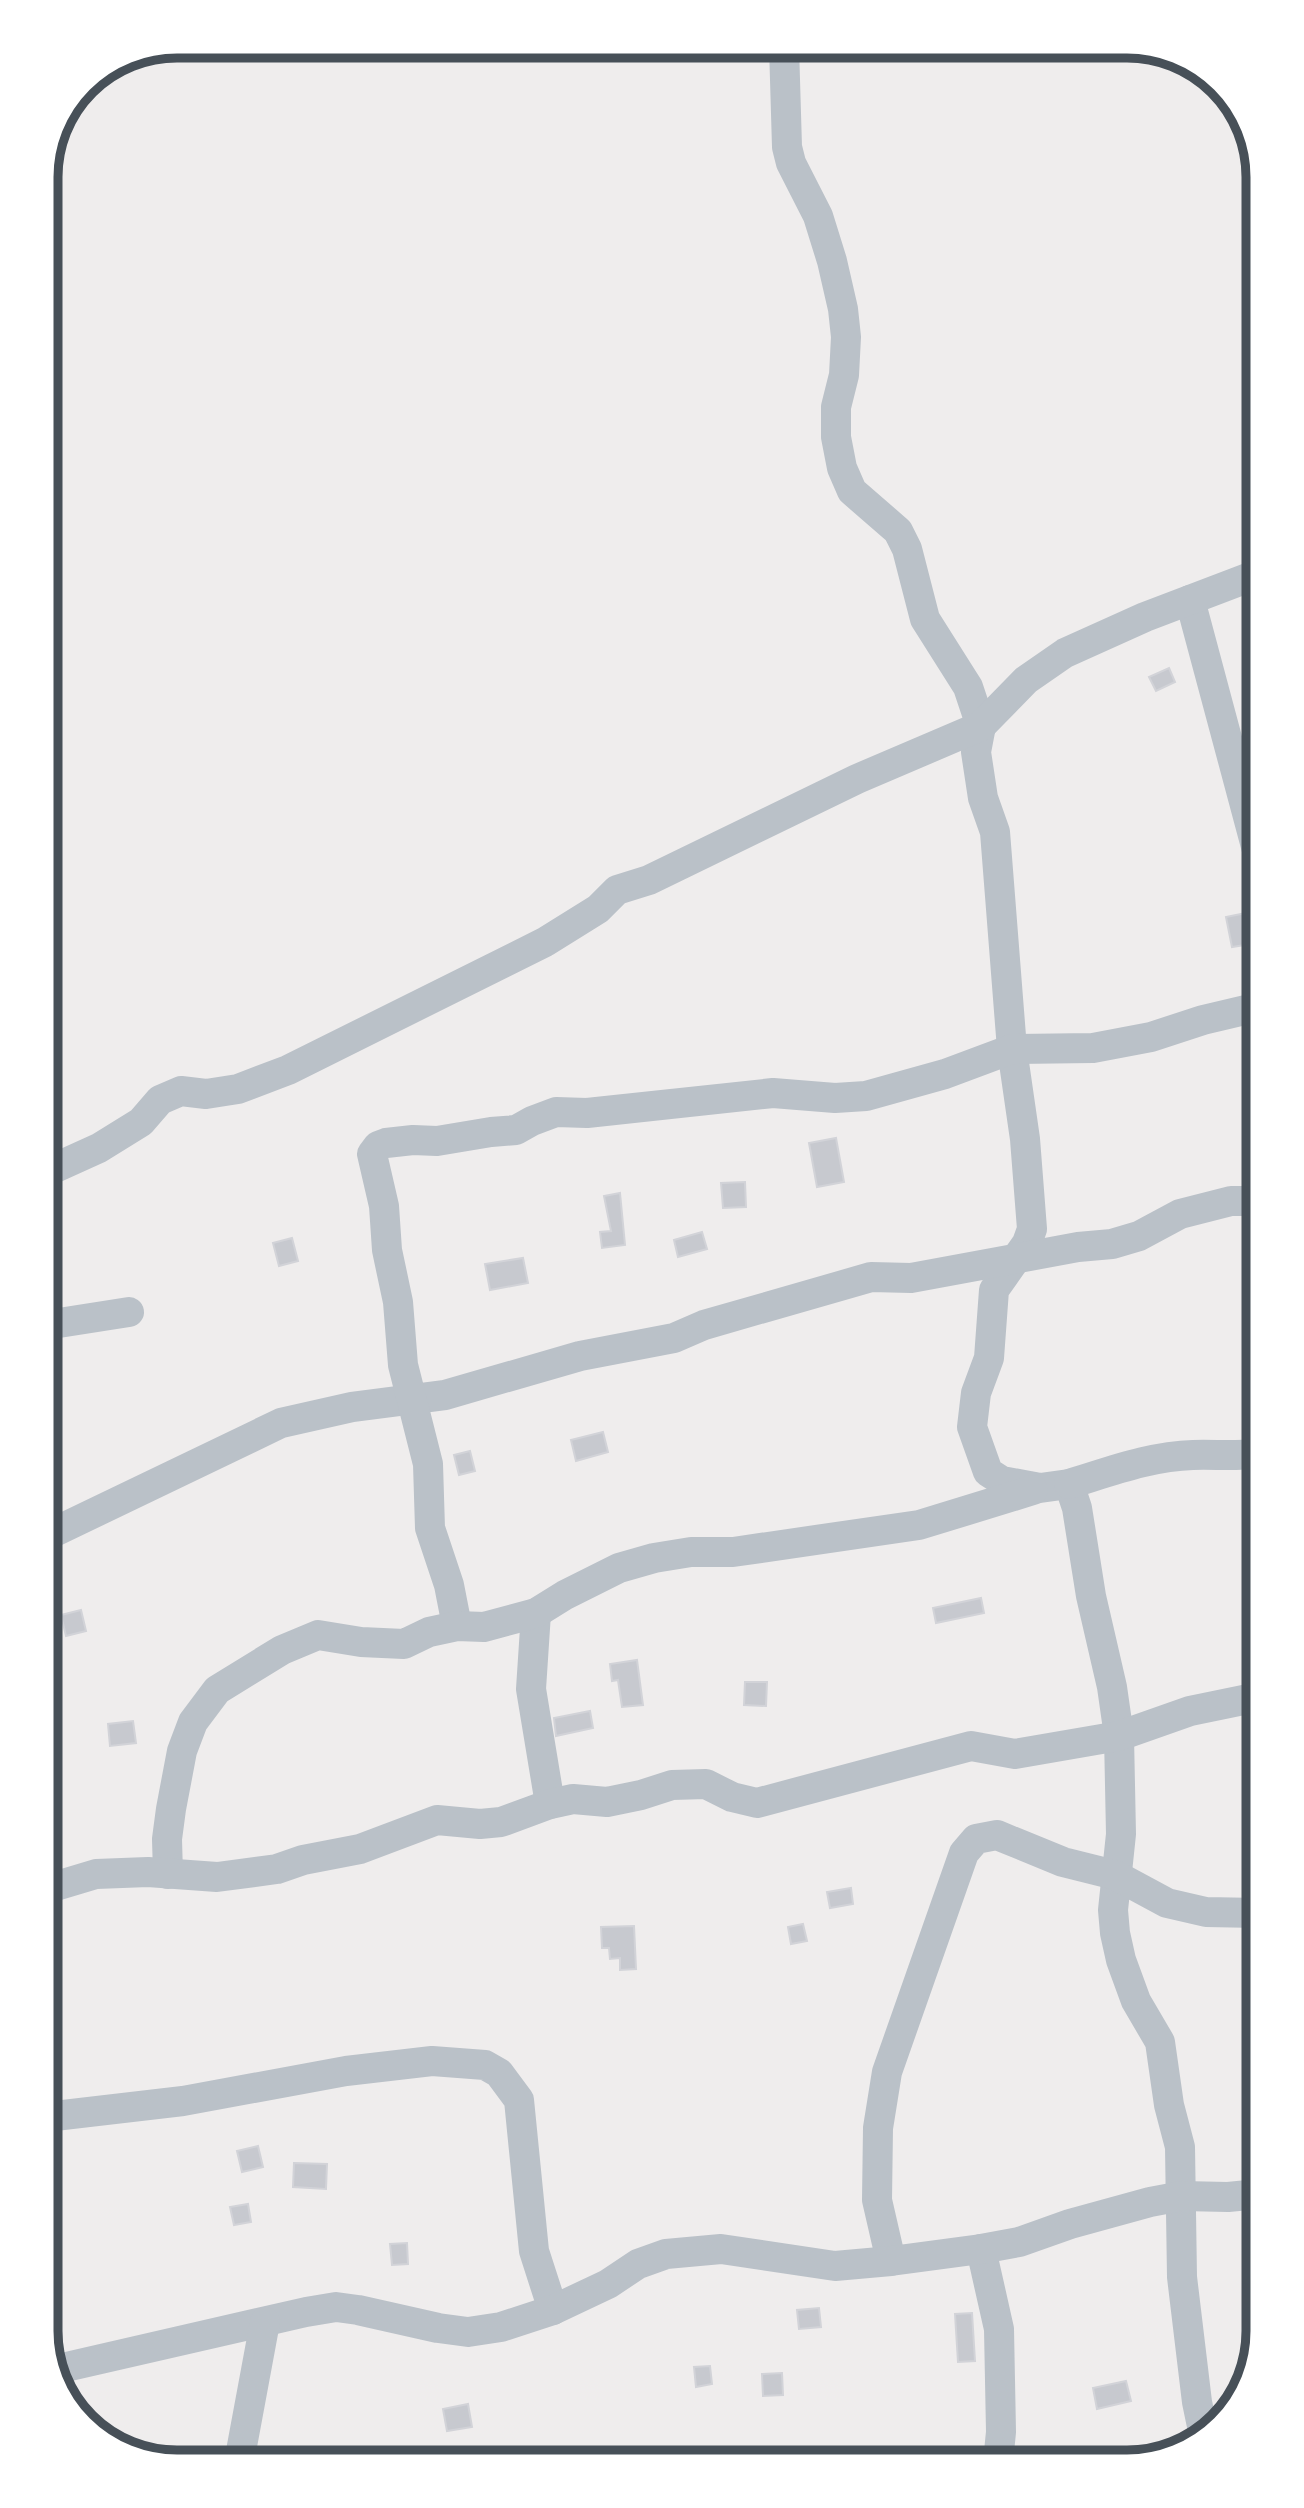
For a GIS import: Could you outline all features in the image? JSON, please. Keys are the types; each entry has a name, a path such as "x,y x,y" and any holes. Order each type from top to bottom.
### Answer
{"street":[{"path":"784,58 787,147 791,163 818,216 843,309 846,337 844,375 836,407 836,437 842,468 852,491 898,531 907,548 925,618 968,687 981,726 976,752 982,799 995,832 1012,1049 1025,1139 1032,1229 1027,1243 994,1290 989,1358 976,1393 972,1427 988,1472 1002,1481 1055,1486 1077,1508 1091,1596 1112,1687 1119,1736 1121,1835 1115,1875 1115,1933 1121,1960 1136,2001 1160,2042 1169,2105 1180,2147 1182,2277 1202,2424"},
{"path":"58,1167 99,1148 141,1122 160,1100 181,1091 205,1094 237,1089 288,1070 545,942 598,909 617,891 649,880 857,779 981,726 1026,680 1065,653 1246,579"},
{"path":"1190,600 1246,809"},
{"path":"457,1626 449,1585 430,1528 428,1464 403,1365 398,1302 387,1250 384,1206 372,1154 377,1146 516,1130 556,1112 587,1114 773,1093 835,1098 866,1096 945,1074 1012,1049 1093,1048 1151,1037 1246,1010"},
{"path":"58,1530 281,1423 352,1408 446,1395 580,1356 674,1338 704,1325 871,1277 911,1278 1077,1247 1112,1244 1139,1236 1180,1214 1231,1201 1246,1201"},
{"path":"58,1323 129,1312"},
{"path":"168,1874 167,1839 182,1751 193,1722 217,1690 282,1650 318,1635 361,1642 404,1644 429,1632 457,1626 484,1627 536,1613 619,1568 654,1558 691,1552 733,1552 919,1525 1161,1458 1246,1455"},
{"path":"536,1613 531,1689 551,1804"},
{"path":"58,1885 96,1874 148,1872 217,1877 277,1869 303,1860 372,1845 437,1820 480,1824 501,1822 573,1799 607,1802 672,1785 706,1784 732,1797 757,1803 971,1746 1015,1754 1119,1736 1190,1711 1246,1699"},
{"path":"891,2261 877,2200 878,2128 887,2072 964,1853 976,1839 997,1835 1063,1862 1115,1875 1167,1903 1206,1912 1246,1913"},
{"path":"58,2116 183,2101 346,2071 432,2061 485,2065 499,2073 519,2100 534,2251 553,2310"},
{"path":"64,2368 336,2307 468,2332 501,2327 553,2310 608,2284 638,2264 666,2254 721,2249 835,2266 891,2261 1019,2242 1070,2224 1182,2196 1246,2195"},
{"path":"981,2249 999,2329 999,2450"},
{"path":"241,2450 265,2322"}],"building":[{"path":"1169,668 1175,682 1156,691 1149,677"},
{"path":"1246,913 1246,945 1232,947 1226,917"},
{"path":"836,1138 844,1182 817,1187 809,1143"},
{"path":"745,1182 746,1207 723,1208 721,1183"},
{"path":"620,1193 625,1245 602,1248 600,1232 611,1231 604,1196"},
{"path":"702,1232 707,1249 678,1257 674,1240"},
{"path":"292,1238 298,1261 279,1266 273,1243"},
{"path":"523,1258 528,1283 490,1290 485,1264"},
{"path":"603,1432 608,1452 576,1461 571,1440"},
{"path":"470,1451 475,1471 459,1475 454,1455"},
{"path":"981,1598 984,1613 936,1623 933,1608"},
{"path":"81,1610 86,1631 66,1636 61,1615"},
{"path":"637,1660 643,1705 622,1707 618,1680 612,1681 610,1664"},
{"path":"745,1682 767,1682 766,1706 744,1705"},
{"path":"590,1711 593,1728 556,1736 554,1718"},
{"path":"133,1721 136,1743 110,1746 108,1724"},
{"path":"851,1888 853,1904 830,1908 827,1892"},
{"path":"803,1924 807,1941 791,1944 788,1927"},
{"path":"634,1926 636,1969 620,1970 620,1958 610,1959 609,1948 602,1948 601,1927"},
{"path":"258,2146 263,2167 242,2172 237,2151"},
{"path":"294,2163 327,2164 326,2189 293,2187"},
{"path":"248,2204 251,2222 234,2225 230,2207"},
{"path":"407,2243 408,2264 392,2265 390,2244"},
{"path":"819,2308 821,2327 799,2329 797,2310"},
{"path":"972,2313 975,2361 958,2362 955,2314"},
{"path":"710,2366 712,2384 696,2387 694,2367"},
{"path":"782,2373 783,2395 763,2396 762,2374"},
{"path":"1126,2381 1131,2401 1097,2409 1093,2388"},
{"path":"468,2404 472,2427 447,2431 443,2409"}]}
